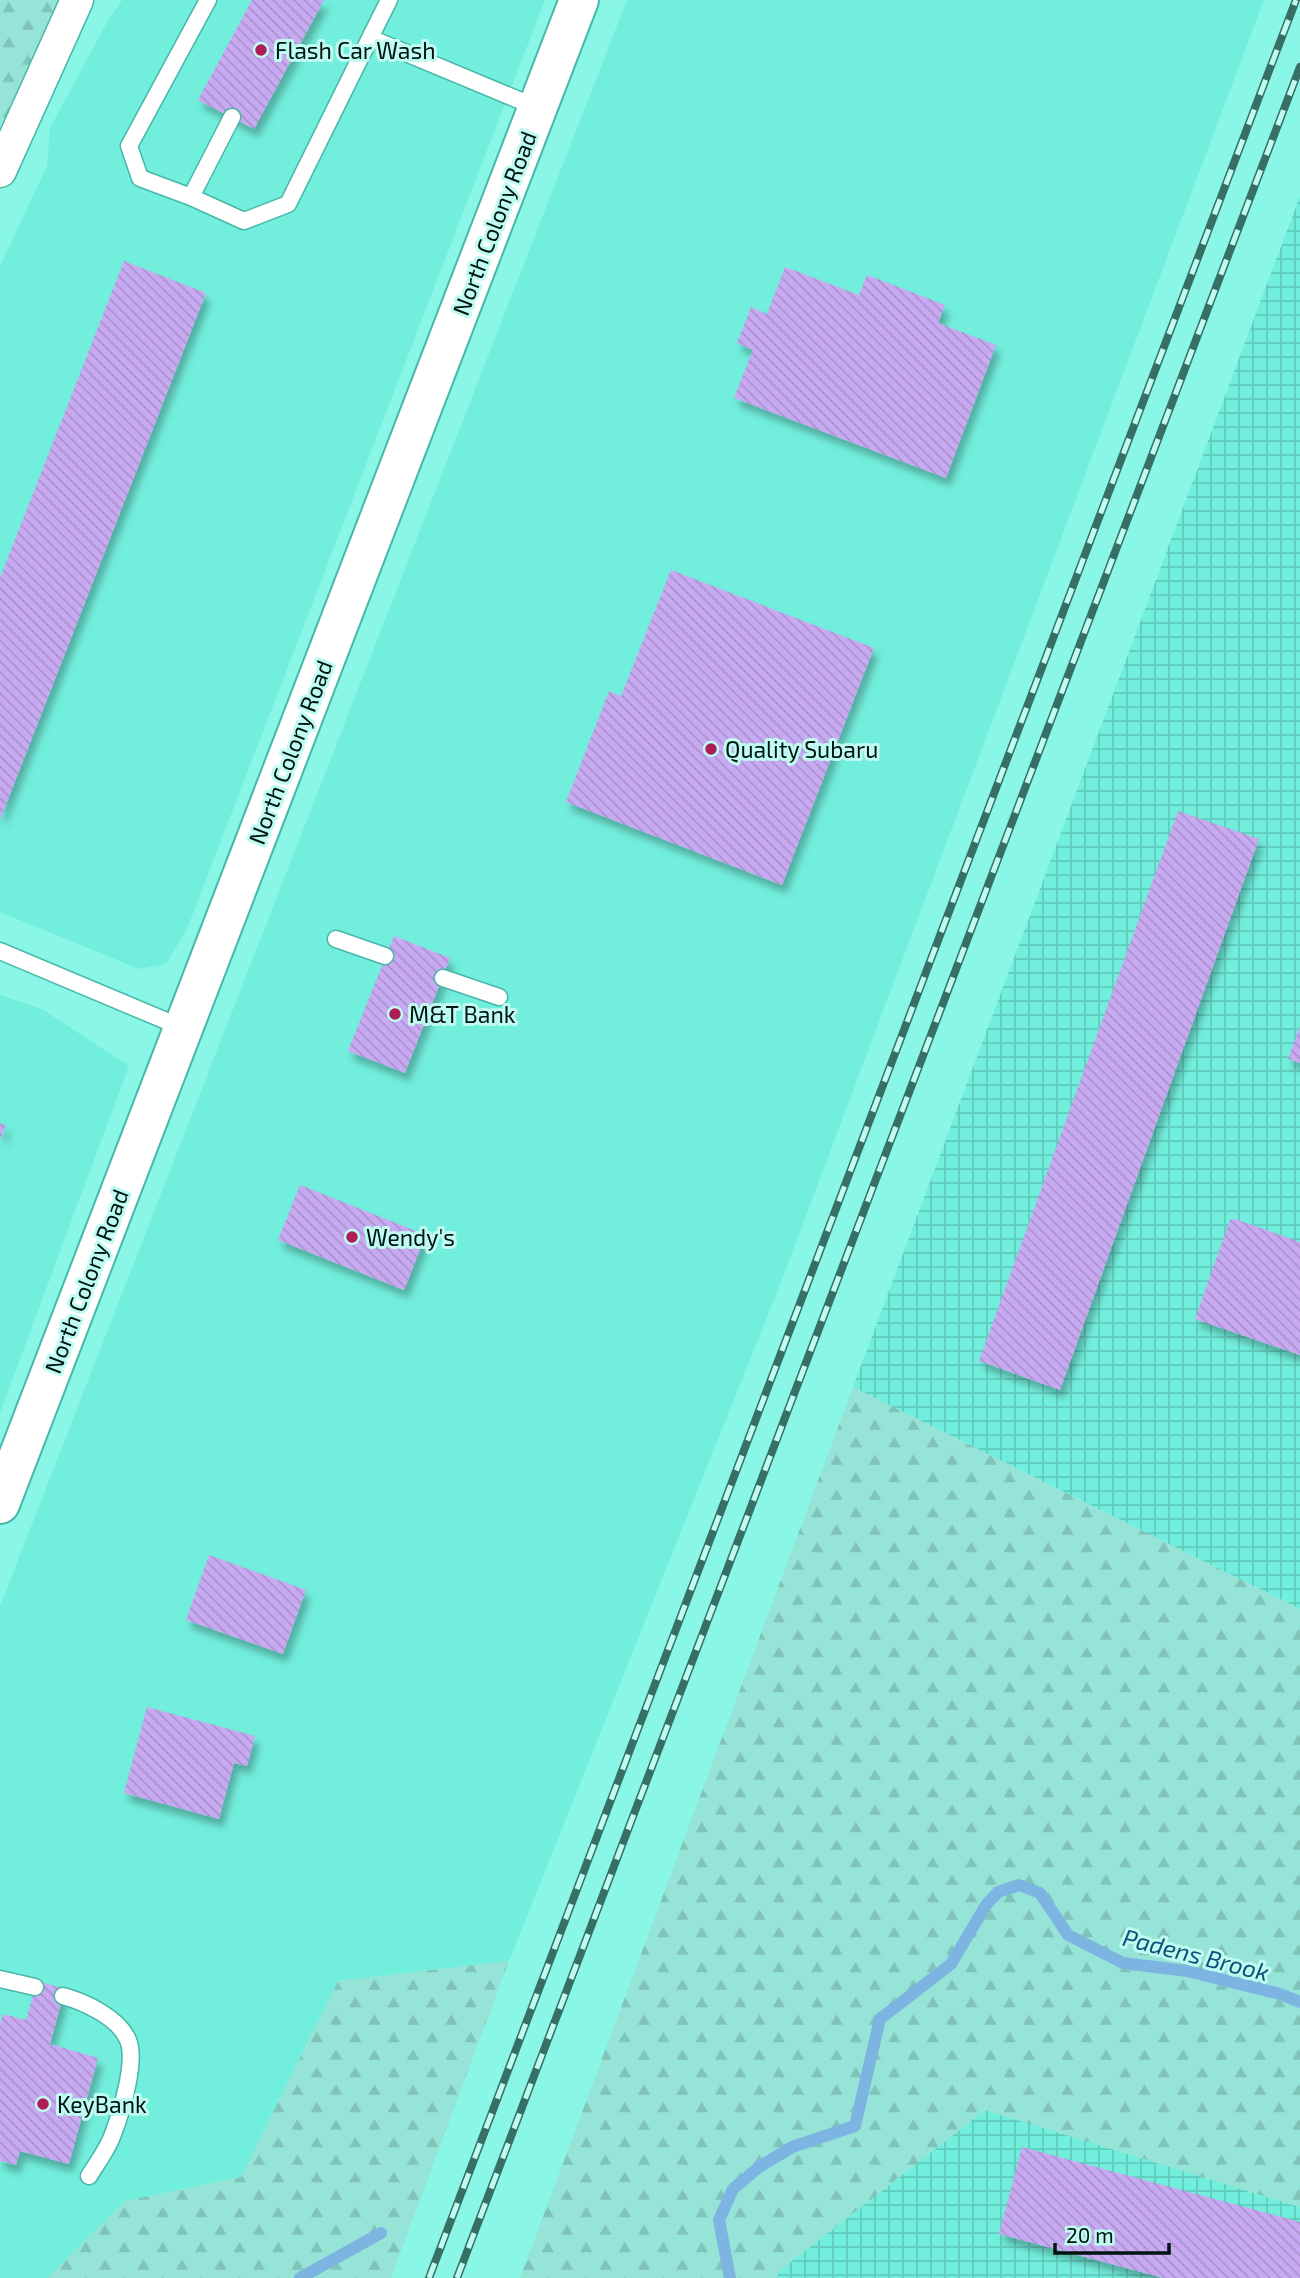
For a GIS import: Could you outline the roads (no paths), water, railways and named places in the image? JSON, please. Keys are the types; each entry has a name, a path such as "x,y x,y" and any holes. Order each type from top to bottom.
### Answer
{"main road":[{"name":"North Colony Road","path":"0,1504 579,0"}],"street":[{"path":"0,171 77,0"}],"lane":[{"path":"208,0 129,146 140,178 244,221 288,204 388,0"},
{"path":"370,38 538,108"},
{"path":"191,197 232,117"},
{"path":"336,940 385,956"},
{"path":"0,951 183,1028"},
{"path":"443,978 499,997"},
{"path":"0,1979 35,1987"},
{"path":"63,1996 76,1999 108,2015 128,2040 131,2070 113,2135 89,2176"}],"waterway":[{"name":"Padens Brook","path":"730,2278 719,2220 733,2189 759,2167 792,2147 855,2126 880,2019 951,1964 986,1905 998,1892 1019,1885 1040,1893 1068,1935 1123,1963 1187,1971 1280,1994 1300,2002"},
{"name":"Padens Brook","path":"300,2278 381,2233"}],"railway":[{"path":"429,2278 1296,0"},
{"path":"457,2278 1300,67"}],"place":[{"name":"Flash Car Wash","path":"261,50"},
{"name":"Quality Subaru","path":"711,749"},
{"name":"M&T Bank","path":"395,1014"},
{"name":"Wendy's","path":"352,1237"},
{"name":"KeyBank","path":"43,2104"}]}
